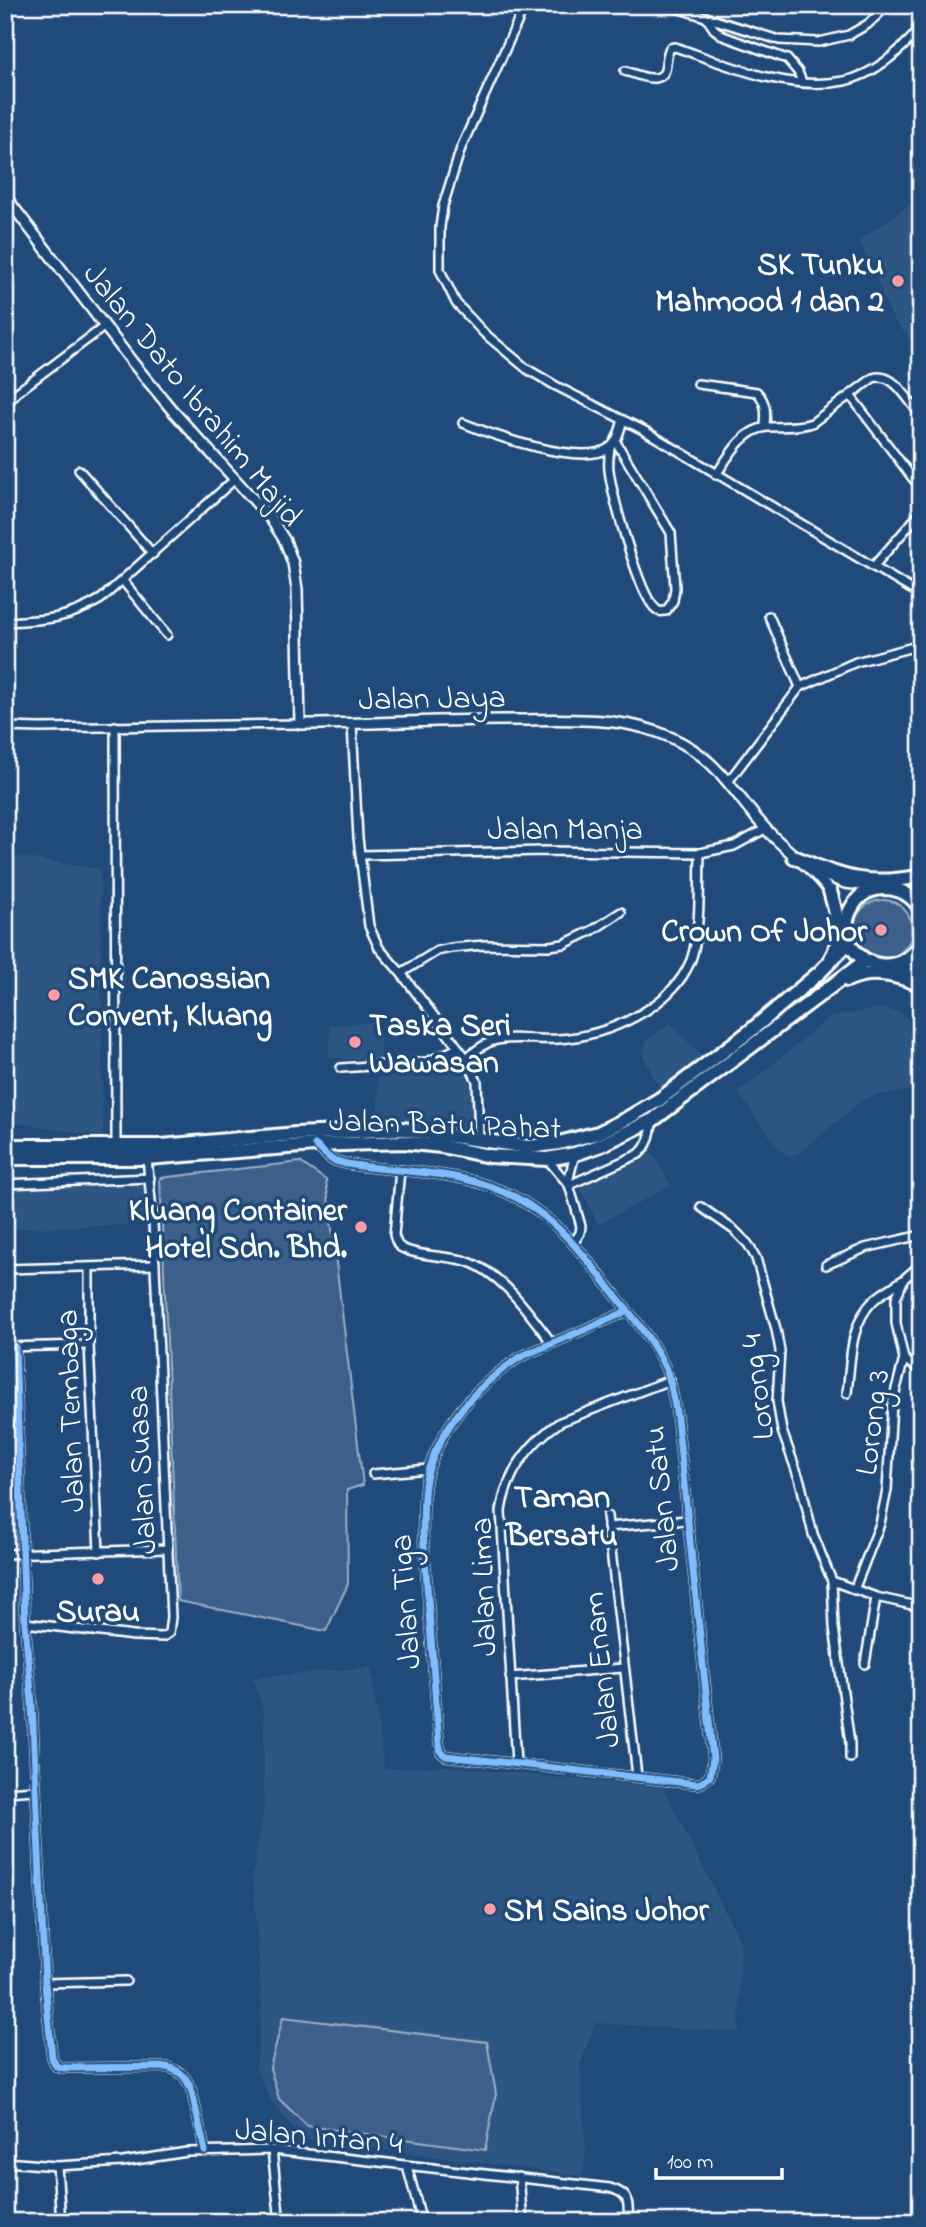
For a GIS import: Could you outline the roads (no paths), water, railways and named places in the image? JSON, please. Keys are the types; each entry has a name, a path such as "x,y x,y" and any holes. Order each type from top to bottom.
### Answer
{"highway":[{"path":"794,857 831,874 850,879 889,880 921,876"},
{"path":"921,883 867,891 849,910 846,922 849,942 856,953 874,965 894,965 904,961 921,945"},
{"path":"887,888 912,898 921,910"},
{"path":"820,972 834,954 837,942 837,916 830,891"},
{"name":"Jalan Batu Pahat","path":"5,1146 161,1146 296,1134 402,1129 529,1147 559,1143 598,1133 660,1099 749,1032 820,972 849,942"},
{"name":"Jalan Batu Pahat","path":"5,1158 147,1158 315,1145 403,1143 441,1146 489,1156 547,1159 575,1154 653,1121 865,961"},
{"path":"823,992 855,976 867,974 893,975 921,985"}],"main road":[{"path":"894,965 921,974"}],"street":[{"path":"525,5 450,178 440,226 440,270 456,303 504,351 527,369 623,419 921,595"},
{"path":"667,5 779,40 819,42 849,35 868,24 888,5"},
{"path":"706,17 723,36 787,59 798,72 802,82"},
{"path":"625,71 654,79 662,76 667,51 675,47 748,73 802,82 845,81 898,53 919,30"},
{"name":"Jalan Dato Ibrahim Majid","path":"5,196 9,207 172,410 271,519 290,551 297,589 300,724"},
{"path":"5,406 16,393 105,326"},
{"path":"716,475 740,441 753,431 765,427 800,427 812,423 873,378 886,377 893,381 921,416"},
{"path":"698,384 757,392 764,399 765,427"},
{"path":"850,395 914,480"},
{"path":"613,445 671,533 676,588 673,601 666,611 661,612 653,607 640,579 615,501 608,466 613,445 623,419"},
{"path":"463,423 495,436 572,454 593,454 613,445"},
{"path":"79,470 153,554"},
{"path":"5,622 49,620 76,613 101,599 235,480"},
{"path":"873,566 921,512"},
{"path":"123,581 167,635"},
{"path":"769,616 800,687"},
{"path":"728,782 800,687 856,662 921,645"},
{"name":"Jalan Jaya","path":"5,726 40,728 594,719 650,729 691,748 708,761 765,829 830,891 846,922"},
{"path":"352,724 360,855 369,926 379,948 466,1058 477,1081 479,1140"},
{"path":"115,726 116,1147"},
{"name":"Jalan Manja","path":"360,855 545,851 700,853 734,846 765,829"},
{"path":"466,1058 493,1041 554,1040 595,1033 632,1018 662,999 680,979 691,959 696,936 700,853"},
{"name":"Jalan Jaya","path":"805,866 825,877 845,883 887,888"},
{"path":"401,973 438,951 452,948 564,944 621,912"},
{"path":"341,1068 427,1062 458,1048"},
{"path":"569,1184 639,1154 646,1148 653,1121"},
{"name":"Jalan Satu","path":"315,1145 332,1160 460,1178 508,1192 526,1201 574,1242 652,1345 670,1380 677,1419 713,1759 712,1772 700,1784 516,1763"},
{"path":"569,1184 575,1154"},
{"name":"Jalan Suasa","path":"25,1623 134,1636 166,1637 169,1633 169,1549 147,1158"},
{"path":"547,1159 569,1184 581,1226 574,1242"},
{"path":"400,1170 394,1235 397,1244 404,1250 451,1257 480,1266 505,1287 552,1343"},
{"path":"5,1184 150,1178"},
{"name":"Lorong 4","path":"701,1207 734,1230 756,1258 779,1341 777,1401 782,1431 800,1480 813,1534 832,1581 834,1627 850,1758"},
{"path":"825,1265 865,1248 921,1235"},
{"path":"847,1393 853,1337 863,1315 874,1300 921,1264"},
{"path":"5,1269 155,1265"},
{"name":"Jalan Tembaga","path":"89,1268 89,1345 99,1552"},
{"name":"Lorong 3","path":"855,1590 884,1511 892,1404 905,1359 895,1314 898,1289 904,1279"},
{"name":"Jalan Tiga","path":"516,1763 451,1757 439,1748 424,1533 428,1469 445,1433 460,1410 506,1366 520,1357 628,1311"},
{"path":"5,1347 89,1345"},
{"path":"15,1347 25,1623 45,1983 52,2057 57,2066 74,2069 167,2067 178,2070 189,2083 205,2151"},
{"path":"905,1359 921,1371"},
{"name":"Jalan Lima","path":"516,1763 500,1511 505,1489 525,1452 560,1422 670,1380"},
{"path":"373,1474 428,1469"},
{"name":"Jalan Enam","path":"607,1516 637,1776"},
{"path":"608,1527 687,1520"},
{"path":"5,1554 169,1549"},
{"path":"832,1581 876,1597 921,1607"},
{"path":"865,1664 876,1597"},
{"path":"510,1677 623,1668"},
{"path":"5,1793 36,1790"},
{"path":"45,1983 126,1980"},
{"path":"272,2150 280,2222"},
{"name":"Jalan Intan 4","path":"5,2162 57,2166 123,2162 187,2152 300,2152 610,2188 622,2192 626,2197 629,2222"},
{"path":"57,2166 61,2222"},
{"path":"407,2166 422,2222"},
{"path":"519,2177 523,2222"}],"place":[{"name":"SK Tunku Mahmood 1 dan 2","path":"898,281"},
{"name":"Crown Of Johor","path":"881,930"},
{"name":"SMK Canossian Convent, Kluang","path":"54,995"},
{"name":"Taska Seri Wawasan","path":"355,1042"},
{"name":"Kluang Container Hotel Sdn. Bhd.","path":"361,1227"},
{"name":"Surau","path":"98,1579"},
{"name":"SM Sains Johor","path":"490,1909"}],"district":[{"name":"Taman Bersatu","path":"562,1514"}]}
